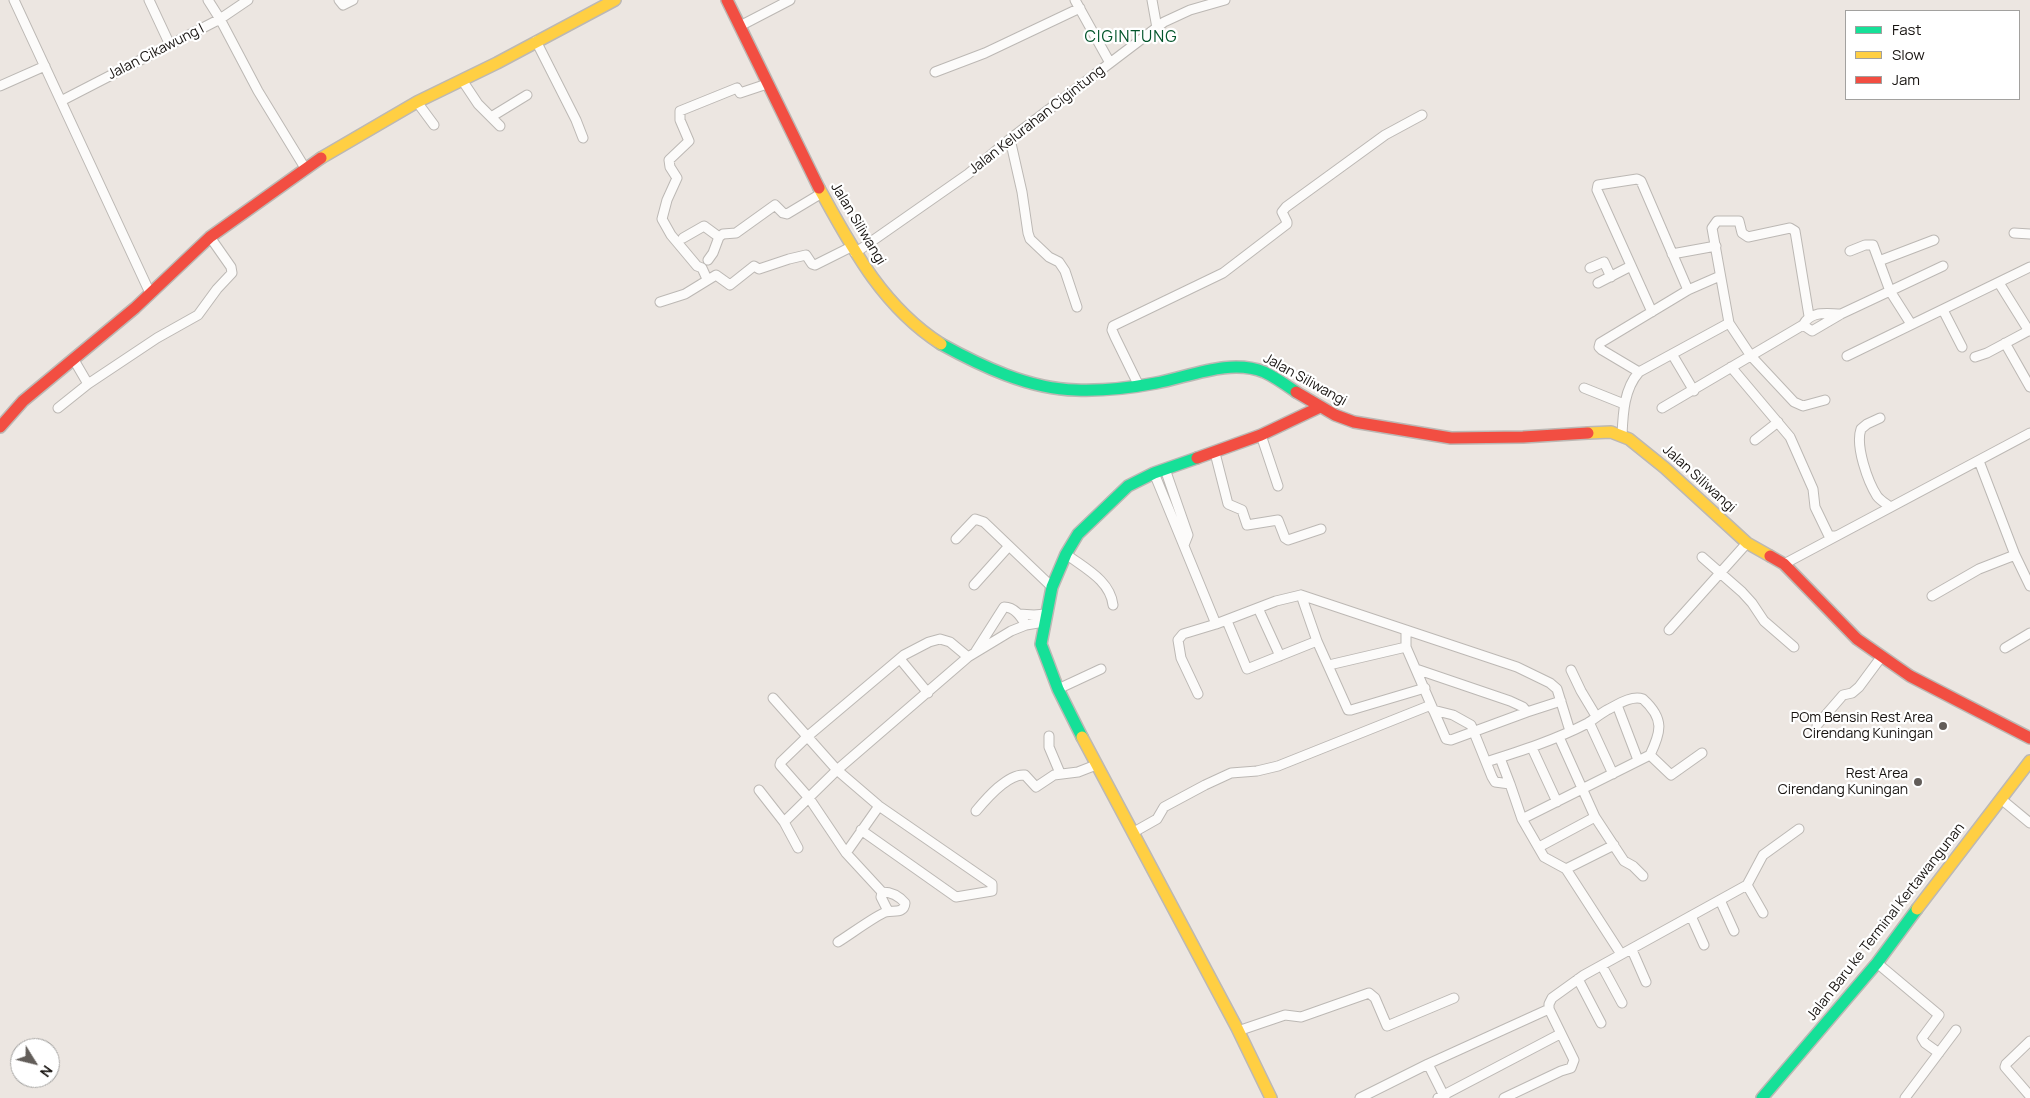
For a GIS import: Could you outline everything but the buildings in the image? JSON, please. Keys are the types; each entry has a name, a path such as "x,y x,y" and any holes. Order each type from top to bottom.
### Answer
{"main road":[{"path":"0,427 23,402 150,293 210,237 305,168 417,102 615,0"},
{"name":"Jalan Siliwangi","path":"727,0 767,84 853,250 890,302 910,323 929,336 972,360 1035,384 1066,390 1139,386 1221,369 1243,367 1264,372 1320,407 1354,422 1451,438 1522,437 1610,432 1622,435 1665,468 1747,542 1784,564 1857,639 1910,676 2030,738"},
{"path":"1271,1098 1134,832 1096,765 1058,689 1041,644 1052,587 1066,554 1078,534 1128,486 1159,471 1215,453 1261,435 1320,407"},
{"name":"Jalan Baru ke Terminal Kertawangunan","path":"1762,1098 1878,962 1948,866 2030,761"}],"street":[{"path":"14,0 150,293"},
{"path":"150,0 170,45"},
{"path":"208,0 258,91 305,168"},
{"name":"Jalan Cikawung I","path":"61,100 220,19 248,0"},
{"path":"339,0 343,5 353,0"},
{"path":"740,26 790,0"},
{"path":"1152,0 1157,28"},
{"name":"Jalan Kelurahan Cigintung","path":"707,279 717,276 730,285 754,266 759,270 806,255 812,264 815,265 853,250 968,174 1010,139 1164,22 1190,10 1224,0"},
{"path":"935,72 985,53 1078,4 1110,63"},
{"path":"536,41 576,120 583,138"},
{"path":"0,86 45,66"},
{"path":"462,80 478,104 500,126"},
{"path":"660,302 685,294 707,279 702,268 697,266 671,235 662,219 667,200 677,178 669,162 689,140 680,120 680,111 737,88 740,93 767,84"},
{"path":"491,117 527,95"},
{"path":"417,102 434,125"},
{"path":"1139,386 1114,337 1112,330 1114,326 1230,268 1287,224 1282,212 1286,207 1386,136 1422,115"},
{"path":"1010,139 1030,239 1049,257 1059,262 1065,271 1077,306"},
{"path":"1652,312 1597,190 1598,185 1637,179 1641,181 1688,290"},
{"path":"718,237 736,233 775,205 783,213 787,214 822,193"},
{"path":"1809,316 1796,236 1793,229 1790,228 1748,238 1742,233 1739,221 1717,222 1713,224 1712,228 1729,323 1751,356 1798,405 1809,405 1825,400"},
{"path":"683,238 704,226 718,237"},
{"path":"2014,233 2030,234"},
{"path":"58,408 88,384 157,338 193,319 202,312 217,289 232,273 231,268 210,237"},
{"path":"708,260 713,253 718,237"},
{"path":"1879,261 1934,240"},
{"path":"1850,251 1865,245 1873,246 1890,291 1911,324"},
{"path":"1672,254 1716,246"},
{"path":"1590,268 1604,262 1610,277"},
{"path":"1598,283 1632,266"},
{"path":"1803,324 1812,331 1841,314 1943,266"},
{"path":"1847,356 2030,267"},
{"path":"1639,372 1602,350 1600,343 1688,290 1720,276"},
{"path":"1974,357 2030,330 1999,282"},
{"path":"1943,310 1962,347"},
{"path":"1662,408 1694,391 1803,324 1809,316 1815,314 1841,314"},
{"path":"1622,435 1624,404 1639,372 1729,323"},
{"path":"2005,343 2030,387"},
{"path":"1672,354 1694,391"},
{"path":"74,360 88,384"},
{"path":"1731,368 1790,437 1813,489 1815,507 1829,536 1835,536"},
{"path":"1584,388 1624,404"},
{"path":"1880,418 1861,429 1859,443 1865,467 1878,498 1889,506"},
{"path":"1755,440 1778,422"},
{"path":"1784,564 1889,506 2030,433"},
{"path":"1261,435 1278,486"},
{"path":"1215,453 1228,504 1242,510 1247,525 1278,520 1285,538 1288,540 1321,529"},
{"path":"1979,461 2015,555 2030,586"},
{"path":"1159,471 1184,545 1216,624"},
{"path":"956,538 973,521 979,519 1052,587"},
{"path":"1669,630 1747,542"},
{"path":"974,585 1008,546"},
{"path":"1066,554 1105,585 1112,597 1113,605"},
{"path":"1932,596 1973,573 2015,555"},
{"path":"1702,556 1752,603 1764,621 1794,647"},
{"path":"1198,694 1181,658 1178,640 1183,634 1227,621 1276,601 1301,595 1517,667 1537,676 1557,689 1570,731"},
{"path":"1301,595 1317,641 1349,710 1425,688"},
{"path":"972,655 1002,609 1010,608 1019,614 1026,625"},
{"path":"1258,608 1280,656"},
{"path":"1019,614 1045,618"},
{"path":"784,822 838,770 972,655 1011,631 1045,618"},
{"path":"1227,621 1247,669 1317,641"},
{"path":"1406,630 1406,647 1446,739 1451,740 1561,701"},
{"path":"2005,648 2030,632"},
{"path":"838,942 888,911 901,911 904,908 905,902 888,892 882,892 846,853 809,798 780,763 808,736 900,658 929,642 940,639 950,642 972,655"},
{"path":"1329,665 1406,647"},
{"path":"1817,725 1843,695 1852,693 1859,687 1882,656"},
{"path":"900,658 928,693"},
{"path":"1058,689 1101,669"},
{"path":"1416,669 1510,701 1523,707 1527,712"},
{"path":"1571,670 1593,719 1613,774"},
{"path":"773,698 838,770 879,806 992,884 992,890 990,892 956,898 861,830"},
{"path":"1486,762 1532,748 1559,737 1617,705 1639,698 1646,701 1656,716 1660,728 1659,736 1650,755 1522,820"},
{"path":"1617,705 1638,760"},
{"path":"1134,832 1157,819 1164,807 1187,793 1231,773 1257,771 1278,766 1432,707 1471,725 1488,770 1496,782 1510,784"},
{"path":"1049,736 1049,746 1060,773"},
{"path":"1559,737 1595,817 1624,861 1633,866 1643,876"},
{"path":"1532,748 1557,802"},
{"path":"1650,755 1670,775 1702,753"},
{"path":"1500,758 1522,820 1544,857 1566,869 1621,954"},
{"path":"976,811 988,795 1018,775 1025,775 1032,786 1036,787 1060,773 1078,772 1096,765"},
{"path":"759,790 784,822 798,848"},
{"path":"2001,799 2030,823"},
{"path":"846,853 879,806"},
{"path":"1539,846 1595,817"},
{"path":"1504,1098 1571,1068 1574,1060 1548,1009 1548,1004 1552,998 1621,954 1632,950 1747,885 1763,855 1799,829"},
{"path":"1566,869 1614,846"},
{"path":"1747,885 1763,914"},
{"path":"882,892 881,897 888,911"},
{"path":"1720,900 1734,931"},
{"path":"1691,916 1704,945"},
{"path":"1632,950 1646,982"},
{"path":"1878,962 1939,1015 1922,1038 1925,1043 1939,1053"},
{"path":"1602,966 1622,1002"},
{"path":"1578,980 1601,1023"},
{"path":"1238,1032 1285,1015 1300,1017 1368,993 1375,998 1386,1026 1454,998"},
{"path":"1360,1098 1428,1064 1548,1009"},
{"path":"1904,1098 1956,1030"},
{"path":"1428,1064 1442,1097 1560,1034"},
{"path":"2026,1095 2005,1067 2030,1041"}],"traffic: fast":[{"path":"941,344 1006,375 1058,389 1106,390 1126,388 1210,370 1237,367 1251,368 1264,372 1296,392"},
{"path":"1082,737 1058,689 1041,644 1052,587 1066,554 1078,534 1128,486 1154,473 1197,458"},
{"path":"1762,1098 1877,963 1917,909"}],"traffic: slow":[{"path":"321,158 417,102 497,63 615,0"},
{"path":"819,188 857,254 885,294 920,329 941,344"},
{"path":"1588,433 1611,432 1629,439 1665,468 1747,543 1770,556"},
{"path":"1082,737 1237,1028 1271,1098"},
{"path":"1917,909 2030,761"}],"traffic: jam":[{"path":"727,0 819,188"},
{"path":"0,427 23,401 135,308 210,237 321,158"},
{"path":"1296,392 1335,415 1354,422 1451,438 1523,437 1588,433"},
{"path":"1197,458 1261,435 1320,407"},
{"path":"1770,556 1784,564 1857,639 1910,676 2030,738"}],"place":[{"name":"POm Bensin Rest Area Cirendang Kuningan","path":"1943,726"},
{"name":"Rest Area Cirendang Kuningan","path":"1918,782"}],"district":[{"name":"CIGINTUNG","path":"1131,38"}]}
